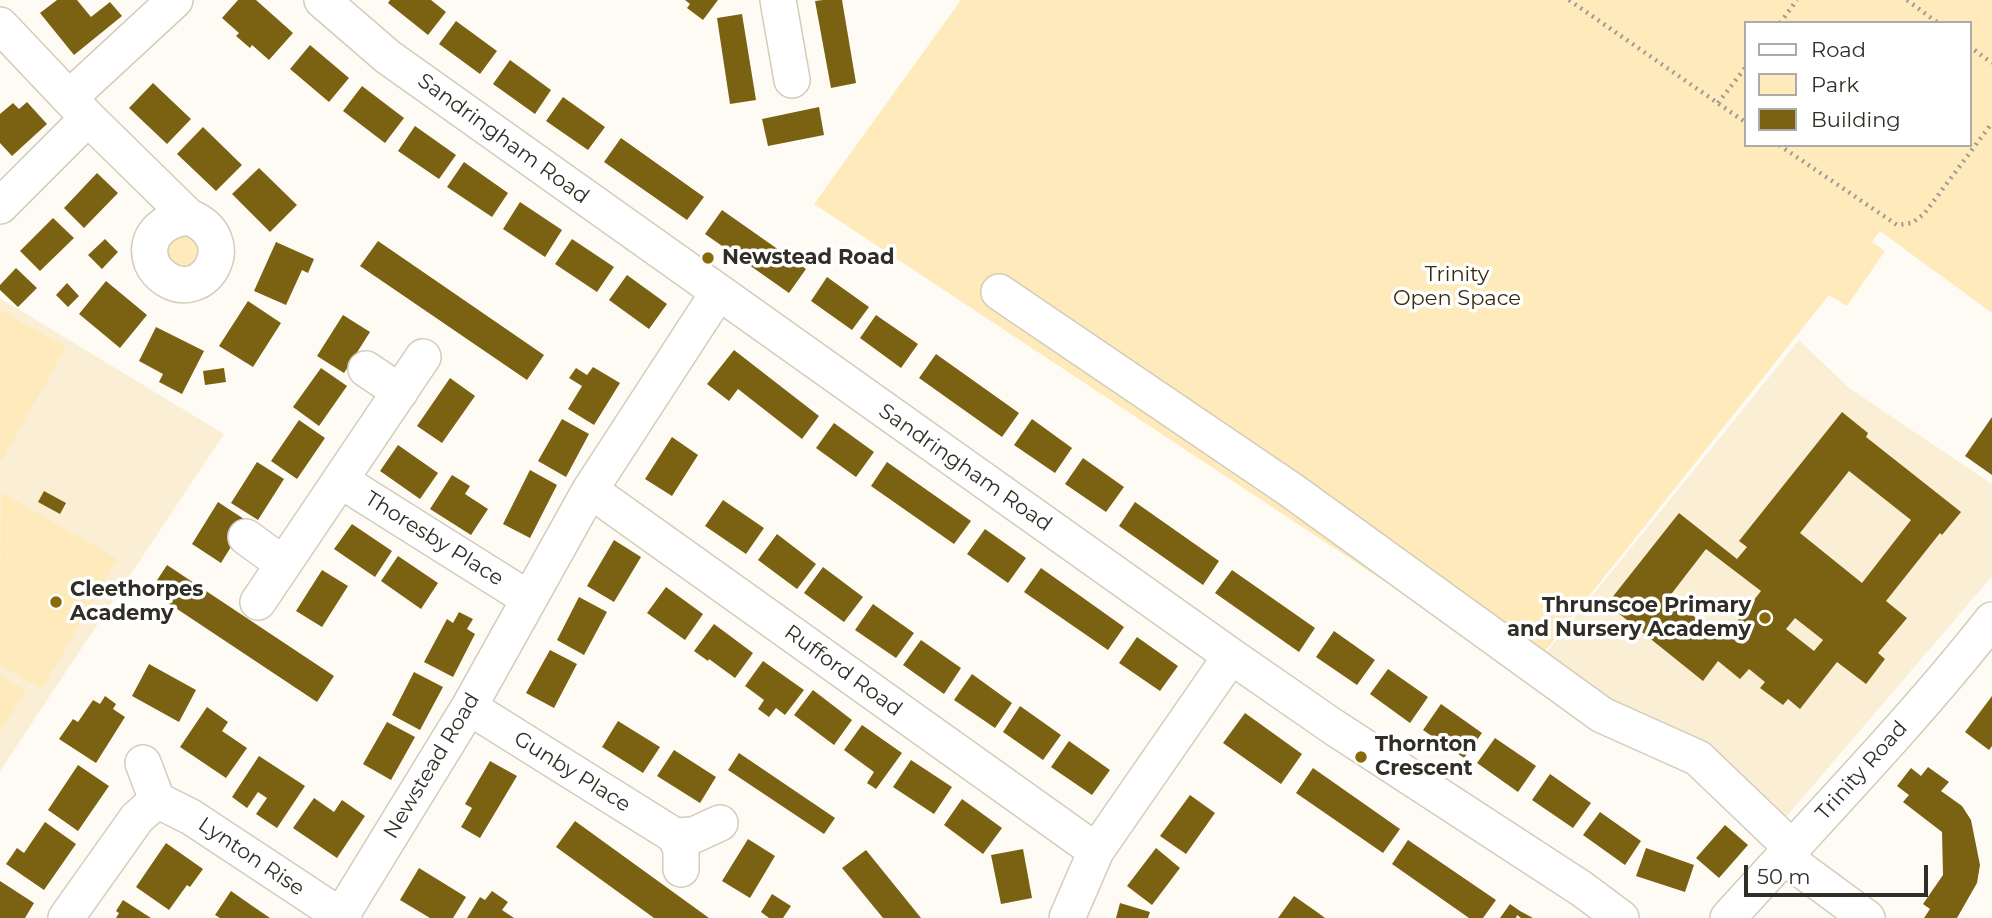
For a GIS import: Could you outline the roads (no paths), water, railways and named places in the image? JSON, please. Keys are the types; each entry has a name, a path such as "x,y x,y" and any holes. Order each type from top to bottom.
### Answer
{"street":[{"path":"0,206 78,108 175,0"},
{"name":"Sandringham Road","path":"322,0 388,57 1231,656 1332,726 1582,889 1621,918"},
{"path":"778,0 792,80"},
{"path":"0,25 78,108 189,217"},
{"path":"999,292 1291,490 1602,716 1698,758 1788,853 1867,918"},
{"name":"Newstead Road","path":"342,917 469,707 590,490 718,293"},
{"path":"258,602 423,357"},
{"path":"366,369 400,392"},
{"name":"Thoresby Place","path":"340,480 529,599"},
{"name":"Rufford Road","path":"590,490 1096,851"},
{"path":"246,537 283,564"},
{"name":"Trinity Road","path":"1728,918 1964,656 1992,620"},
{"path":"1068,918 1096,851 1231,656"},
{"name":"Gunby Place","path":"469,707 678,852 694,835 720,823"},
{"path":"66,918 137,818 157,800 143,763"},
{"name":"Lynton Rise","path":"157,800 191,817 342,917"}],"place":[{"name":"Newstead Road","path":"708,258"},
{"name":"Cleethorpes Academy","path":"56,602"},
{"name":"Thrunscoe Primary and Nursery Academy","path":"1765,618"},
{"name":"Thornton Crescent","path":"1361,757"}],"park label":[{"name":"Trinity Open Space","path":"1457,287"}]}
